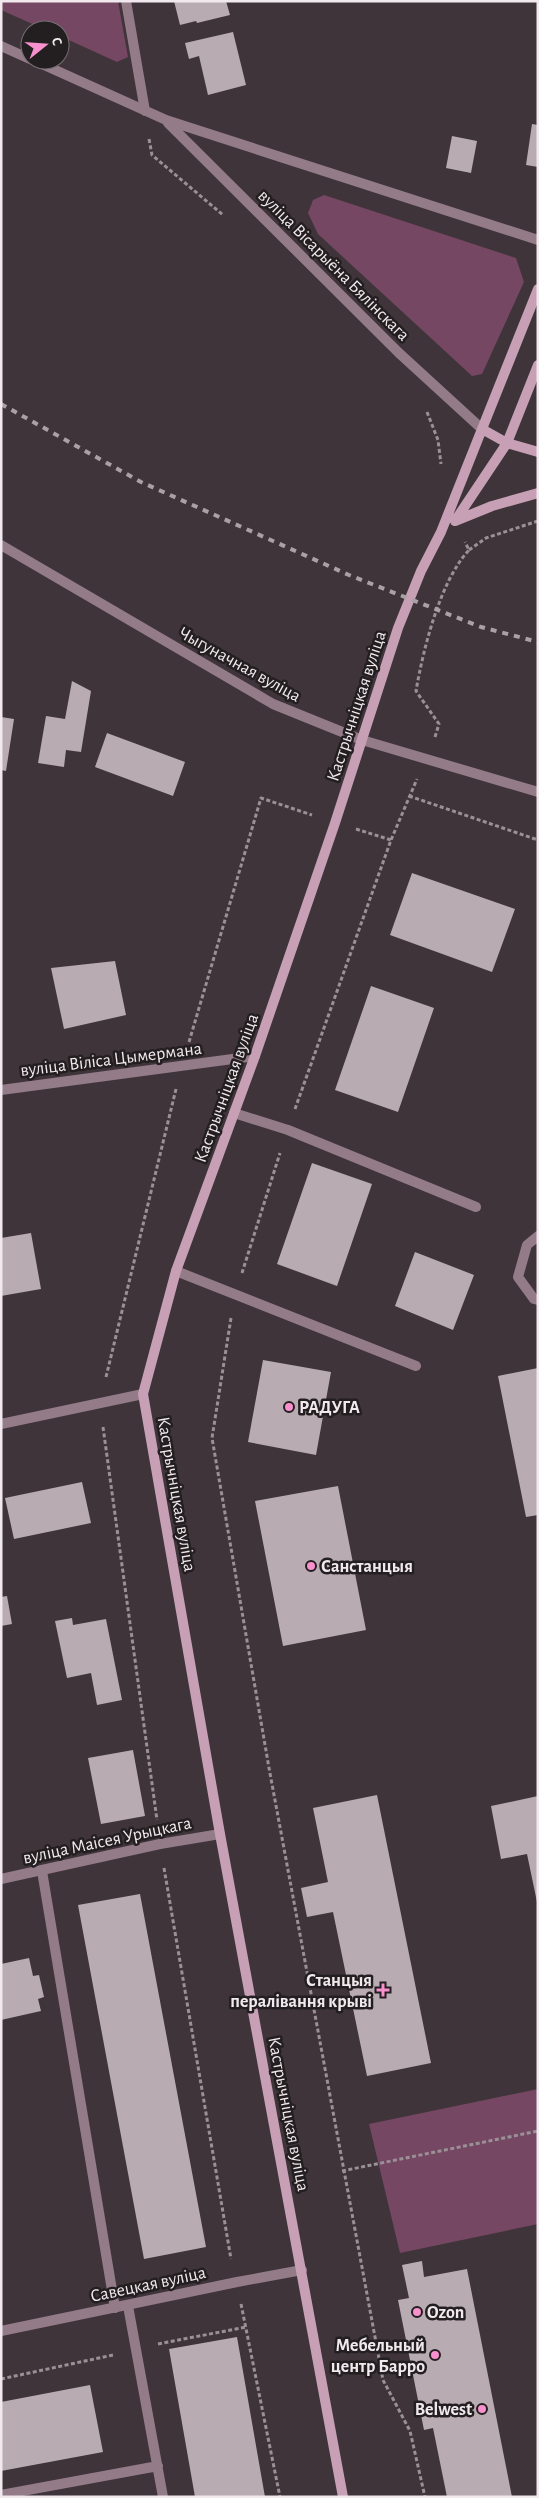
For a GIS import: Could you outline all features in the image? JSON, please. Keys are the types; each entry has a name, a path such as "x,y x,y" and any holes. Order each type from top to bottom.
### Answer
{"main road":[{"path":"482,429 538,289"},
{"path":"455,521 507,443 538,365"},
{"name":"вуліца Вісарыёна Бялінскага","path":"482,429 507,443 538,452"},
{"name":"Кастрычніцкая вуліца","path":"343,2497 220,1834 143,1394 176,1271 255,1056 398,628 482,429"},
{"name":"Кастрычніцкая вуліца","path":"440,532 455,521 492,506 538,494"}],"street":[{"path":"126,1 145,111"},
{"name":"вуліца Вісарыёна Бялінскага","path":"1,46 20,54"},
{"name":"вуліца Вісарыёна Бялінскага","path":"56,70 166,120 538,240"},
{"name":"вуліца Вісарыёна Бялінскага","path":"166,120 399,353 482,429"},
{"name":"Чыгуначная вуліца","path":"1,545 273,704 362,740 538,792"},
{"name":"вуліца Віліса Цымермана","path":"1,1090 255,1056"},
{"path":"234,1113 288,1130 476,1207"},
{"path":"538,1236 526,1245 518,1277 534,1300 538,1300"},
{"path":"176,1271 235,1296 416,1366"},
{"path":"1,1424 143,1394"},
{"name":"вуліца Маісея Урыцкага","path":"1,1879 160,1844 220,1834"},
{"path":"42,1871 116,2308"},
{"name":"Савецкая вуліца","path":"1,2331 302,2270"},
{"path":"128,2306 163,2497"},
{"path":"1,2495 158,2466"}],"path":[{"path":"145,111 152,155 228,219"},
{"path":"424,404 438,440 442,469"},
{"path":"455,521 469,550"},
{"path":"439,724 416,691 421,664 448,580 469,550 486,538 538,521"},
{"path":"425,2497 410,2431 383,2380 342,2172 267,1758 212,1438 235,1296 288,1130 391,840 409,796 538,840"},
{"path":"342,2172 538,2131"}],"shaded area":[{"path":"1,1 118,1 128,57 117,62 70,41 70,20 24,20 1,10"},
{"path":"324,195 516,258 524,282 482,374 472,376 318,234 308,213 313,200"},
{"path":"538,2089 538,2224 400,2253 369,2124"}],"building":[{"path":"174,1 226,1 230,15 180,25"},
{"path":"233,32 246,85 208,95 199,56 189,59 185,43"},
{"path":"532,124 538,125 538,167 526,165"},
{"path":"452,136 477,141 471,173 446,168"},
{"path":"72,681 91,691 81,752 66,750 64,767 38,763 46,716 65,719"},
{"path":"1,717 14,719 6,771 1,770"},
{"path":"107,733 185,762 173,796 95,767"},
{"path":"412,873 515,909 492,972 390,935"},
{"path":"115,961 126,1015 64,1029 51,968"},
{"path":"371,986 434,1008 398,1112 335,1090"},
{"path":"312,1163 372,1184 337,1286 277,1264"},
{"path":"31,1233 41,1289 1,1296 1,1238"},
{"path":"415,1252 474,1275 453,1330 395,1306"},
{"name":"РАДУГА","path":"263,1360 331,1372 316,1455 248,1442"},
{"path":"538,1368 538,1515 526,1517 498,1376"},
{"path":"82,1482 91,1523 14,1539 5,1498"},
{"name":"Санстанцыя","path":"338,1486 366,1630 283,1646 255,1501"},
{"path":"7,1596 12,1624 1,1626 1,1597"},
{"path":"72,1618 73,1625 106,1619 122,1700 97,1705 91,1673 67,1678 55,1621"},
{"path":"133,1750 145,1816 101,1824 88,1758"},
{"name":"Станцыя пералівання крыві","path":"377,1795 431,2063 367,2076 333,1912 307,1917 301,1888 328,1882 313,1808"},
{"path":"538,1796 537,1902 527,1854 501,1859 491,1806"},
{"path":"140,1894 206,2247 144,2259 78,1905"},
{"path":"29,1958 33,1976 39,1975 44,1997 38,1999 41,2011 1,2020 1,1964"},
{"path":"422,2261 424,2277 467,2269 512,2497 447,2497 433,2428 424,2430 398,2300 409,2298 402,2265"},
{"path":"237,2337 265,2497 195,2497 169,2349"},
{"path":"90,2385 103,2452 1,2471 1,2402"}],"railway":[{"path":"1,404 141,482 349,575 481,627 538,642"}],"place":[{"name":"РАДУГА","path":"289,1407"},
{"name":"Санстанцыя","path":"311,1566"},
{"name":"Станцыя пералівання крыві","path":"383,1990"},
{"name":"Ozon","path":"417,2312"},
{"name":"Мебельный центр Барро","path":"435,2355"},
{"name":"Belwest","path":"482,2409"}]}
